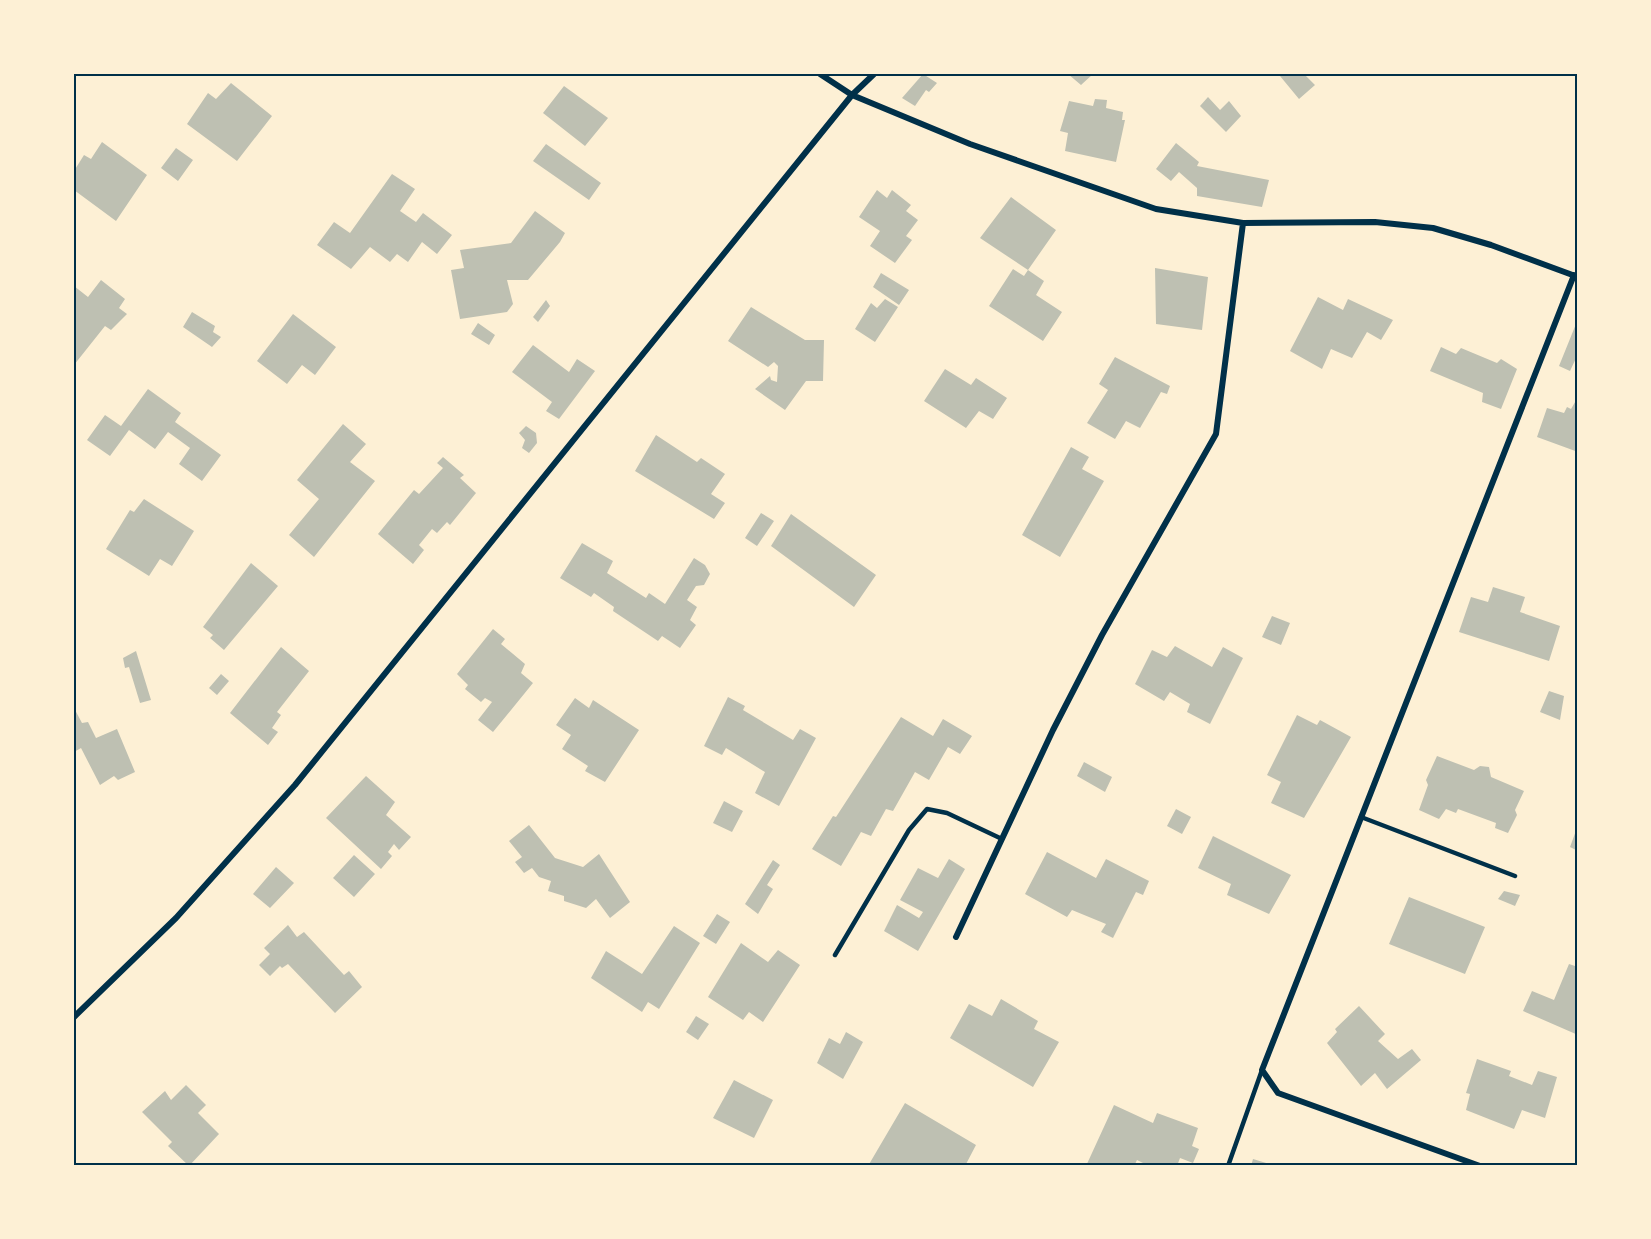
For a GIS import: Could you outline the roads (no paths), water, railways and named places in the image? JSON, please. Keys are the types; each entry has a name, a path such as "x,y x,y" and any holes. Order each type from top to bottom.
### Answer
{"street":[{"path":"820,74 852,95 970,144 1155,209 1243,223 1375,222 1433,228 1491,245 1576,276 1262,1070 1278,1093 1479,1166"},
{"path":"74,1017 176,918 295,785 852,95 874,74"},
{"path":"956,938 1053,730 1102,635 1216,434 1243,223"}],"lane":[{"path":"835,955 909,831 927,809 947,813 1002,839"},
{"path":"1361,817 1515,876"},
{"path":"1228,1166 1262,1070"}]}
